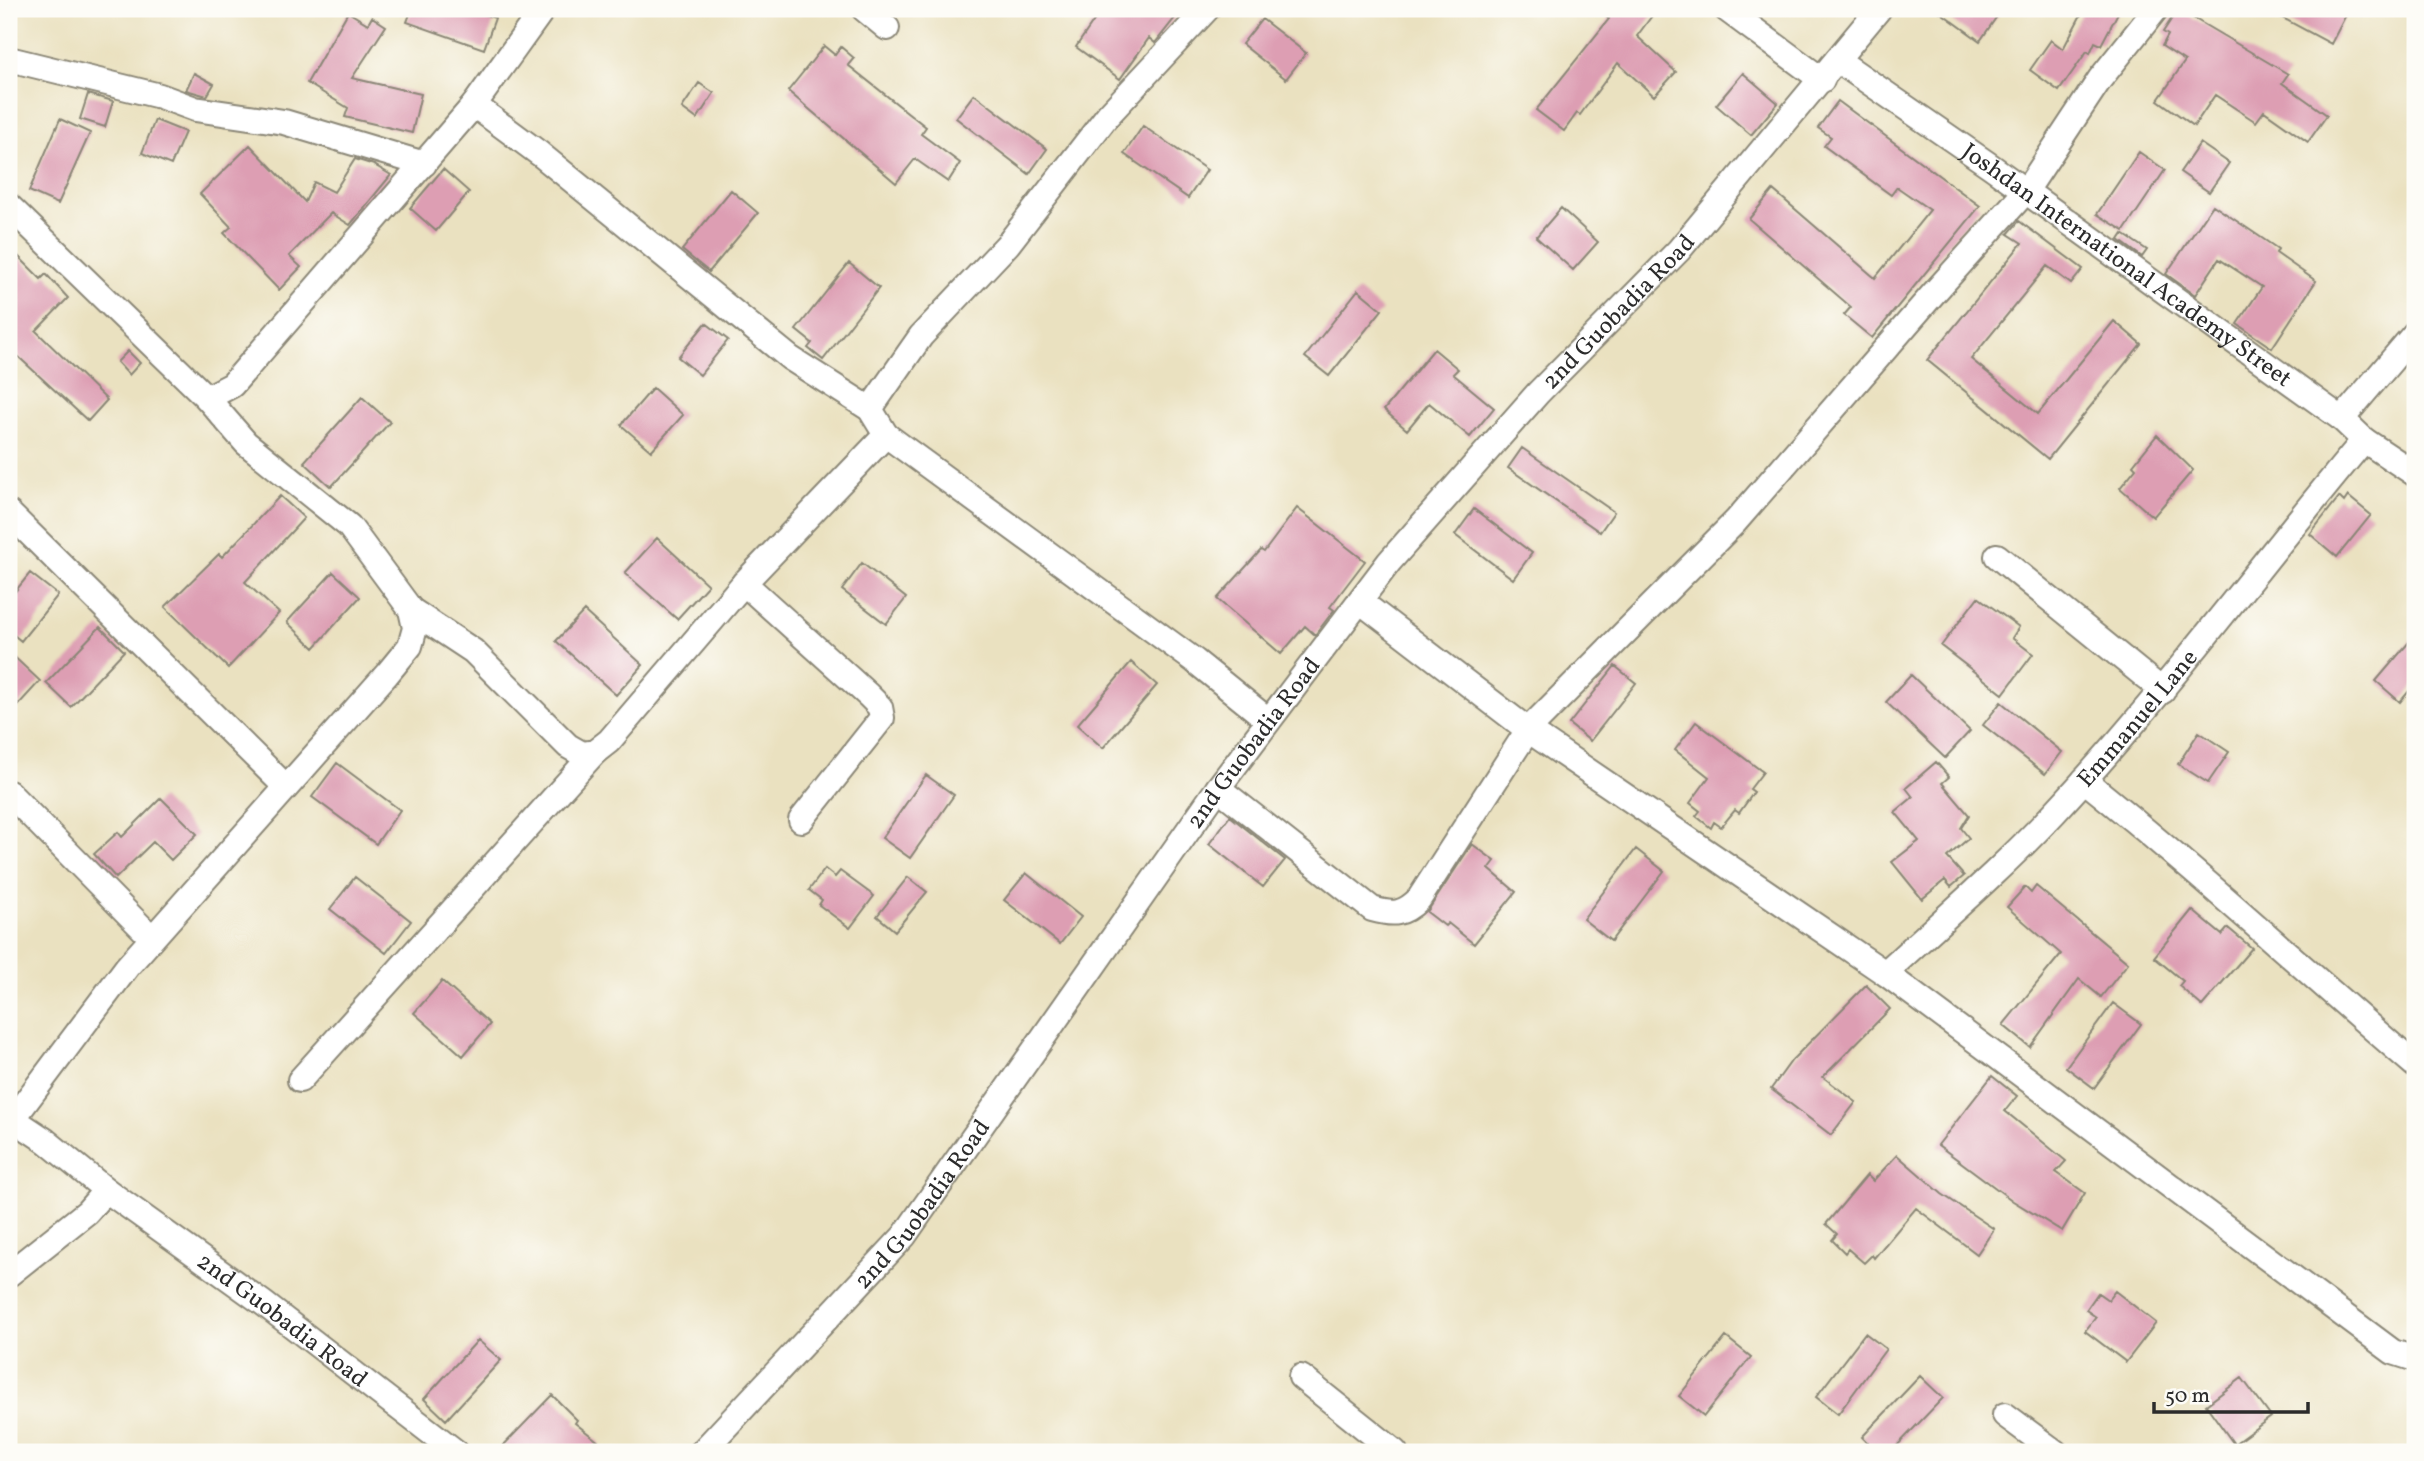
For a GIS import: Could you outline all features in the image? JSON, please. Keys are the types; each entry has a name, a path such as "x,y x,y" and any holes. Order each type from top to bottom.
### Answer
{"street":[{"path":"206,398 232,385 426,162 474,105 543,9"},
{"path":"864,9 887,29"},
{"path":"870,409 920,336 1008,244 1108,115 1207,9"},
{"path":"1726,9 1822,80"},
{"name":"2nd Guobadia Road","path":"702,1452 904,1236 1218,788 1390,562 1538,393 1679,250 1879,9"},
{"path":"1218,788 1372,909 1391,915 1407,911 1419,899 1528,730 1736,521 2026,191 2100,79 2156,9"},
{"path":"9,59 160,96 195,109 284,122 426,162"},
{"name":"Joshdan International Academy Street","path":"1837,60 2026,191 2342,419 2364,440 2415,474"},
{"path":"9,70 426,162"},
{"path":"474,105 540,154 790,358 870,409 886,435 1195,661 1268,720"},
{"path":"9,206 206,398 246,443 349,526 411,610 473,651 568,746 582,754 595,752"},
{"path":"2342,419 2415,332"},
{"path":"300,1080 595,752 609,741 744,583 886,435"},
{"name":"Emmanuel Lane","path":"1885,973 2053,814 2084,780 2163,691 2233,599 2364,440"},
{"path":"9,513 286,787"},
{"path":"1997,556 2163,691"},
{"path":"744,583 880,707 882,718 802,820"},
{"path":"1362,602 1528,730 1885,973 2393,1352 2415,1359"},
{"path":"11,1117 127,967 410,646 415,628 411,610"},
{"path":"2084,780 2178,855 2274,945 2415,1065"},
{"path":"9,793 152,938"},
{"name":"2nd Guobadia Road","path":"11,1117 46,1141 106,1190 263,1303 456,1452"},
{"path":"9,1274 87,1212 106,1190"},
{"path":"1301,1377 1395,1452"},
{"path":"2005,1415 2054,1452"}],"building":[{"path":"412,9 469,9 495,18 484,49 407,22"},
{"path":"1102,9 1182,9 1155,43 1149,38 1120,79 1076,47"},
{"path":"1597,9 1657,9 1637,36 1676,72 1654,96 1618,63 1580,115 1577,113 1564,131 1536,110 1609,19"},
{"path":"1936,9 2002,9 1980,41"},
{"path":"2084,9 2120,9 2101,45 2095,42 2090,53 2087,51 2059,91 2030,70 2051,40 2063,49"},
{"path":"2178,9 2288,74 2282,83 2327,115 2308,142 2264,111 2256,122 2215,95 2194,126 2158,100 2185,61 2162,46 2168,35 2163,32"},
{"path":"2266,9 2349,9 2331,44"},
{"path":"348,12 368,24 372,17 386,26 352,78 421,94 412,133 345,117 348,108 307,83"},
{"path":"1262,19 1306,53 1286,79 1242,44"},
{"path":"824,46 835,55 841,47 854,58 848,65 926,127 921,134 960,163 948,182 915,159 896,183 788,91"},
{"path":"194,73 214,84 207,96 186,90"},
{"path":"1743,73 1778,103 1751,135 1716,105"},
{"path":"699,83 714,93 697,119 682,108"},
{"path":"88,94 113,101 105,127 80,119"},
{"path":"974,94 1047,149 1029,174 956,118"},
{"path":"1838,101 1980,206 1872,338 1844,315 1851,307 1749,219 1773,190 1875,278 1930,210 1897,187 1891,195 1824,146 1831,137 1818,128"},
{"path":"60,119 90,133 58,204 29,191"},
{"path":"155,120 185,132 171,165 142,153"},
{"path":"1143,126 1207,170 1188,198 1124,154"},
{"path":"2200,143 2229,163 2209,192 2180,172"},
{"path":"250,145 305,202 314,182 334,192 355,159 374,165 391,175 350,225 331,213 289,256 301,267 279,290 224,233 231,227 200,194"},
{"path":"2139,152 2165,170 2124,231 2097,214"},
{"path":"443,169 469,192 436,231 410,208"},
{"path":"731,190 758,213 709,272 682,250"},
{"path":"2213,205 2278,249 2276,253 2316,281 2272,348 2237,324 2262,287 2219,259 2195,295 2166,274"},
{"path":"1561,208 1598,242 1573,270 1536,237"},
{"path":"2019,221 2083,269 2071,284 2047,266 1971,359 2038,414 2114,321 2141,344 2048,459 1927,360 2022,243 2008,234"},
{"path":"2123,234 2147,250 2142,257 2119,240"},
{"path":"9,247 41,279 46,274 68,298 36,331 107,400 88,421 9,348"},
{"path":"849,263 879,288 823,360 808,348 812,343 796,330"},
{"path":"1358,290 1382,310 1329,376 1305,357"},
{"path":"706,323 728,340 700,375 678,357"},
{"path":"1434,349 1458,369 1453,374 1494,408 1470,437 1429,403 1407,430 1384,410"},
{"path":"128,351 140,363 129,375 117,362"},
{"path":"653,388 683,415 651,451 621,425"},
{"path":"362,397 390,422 331,487 304,462"},
{"path":"2157,435 2193,470 2153,517 2120,488 2136,468 2133,465"},
{"path":"1522,448 1614,512 1600,532 1508,468"},
{"path":"280,496 304,518 245,582 279,613 228,668 165,607 219,554 222,557"},
{"path":"2348,496 2371,515 2337,557 2310,534 2339,497 2344,502"},
{"path":"1297,508 1365,561 1330,607 1334,610 1315,635 1305,626 1281,654 1217,599 1261,550 1264,552"},
{"path":"1474,509 1532,553 1513,579 1455,535"},
{"path":"657,538 708,585 677,619 625,573"},
{"path":"862,563 906,598 886,624 842,590"},
{"path":"333,572 360,597 314,648 287,622"},
{"path":"30,573 58,595 21,641 9,631 9,599"},
{"path":"1978,597 2019,627 2012,638 2033,654 2003,694 1941,646"},
{"path":"584,611 643,665 616,695 556,641"},
{"path":"100,627 124,651 71,707 46,683"},
{"path":"2415,635 2415,684 2400,702 2376,681"},
{"path":"9,652 40,681 9,715"},
{"path":"1131,662 1157,685 1103,748 1077,725"},
{"path":"1615,666 1636,683 1590,741 1569,724"},
{"path":"1911,675 1970,731 1945,758 1886,702"},
{"path":"2001,702 2062,752 2045,774 1983,725"},
{"path":"1696,722 1763,772 1750,789 1754,792 1739,813 1735,810 1721,827 1714,822 1711,828 1696,816 1700,811 1690,803 1709,777 1675,750"},
{"path":"2199,732 2229,752 2208,783 2178,764"},
{"path":"1936,762 1949,777 1942,783 1969,815 1961,828 1969,838 1947,857 1964,876 1951,887 1945,880 1922,899 1892,862 1919,841 1895,812 1913,797 1906,788"},
{"path":"337,763 400,810 376,844 312,797"},
{"path":"926,775 954,795 910,858 882,838"},
{"path":"161,798 197,834 171,860 153,842 116,878 94,854 118,832 122,837"},
{"path":"1230,816 1285,860 1263,887 1209,844"},
{"path":"1472,844 1495,861 1489,869 1516,892 1474,944 1448,923 1445,926 1427,912"},
{"path":"1636,849 1664,871 1611,941 1583,919"},
{"path":"825,869 835,877 840,871 874,896 850,928 819,905 822,900 809,890"},
{"path":"1026,873 1081,917 1060,944 1004,900"},
{"path":"355,877 411,921 386,953 330,909"},
{"path":"908,877 927,892 895,931 877,916"},
{"path":"2036,886 2128,963 2101,997 2079,979 2030,1047 2003,1025 2061,954 2007,907 2025,887 2031,893"},
{"path":"2192,910 2222,935 2228,928 2252,948 2202,1006 2179,986 2183,981 2154,957"},
{"path":"442,981 490,1024 463,1056 414,1013"},
{"path":"1866,985 1890,1009 1823,1077 1856,1102 1831,1135 1771,1089 1792,1060"},
{"path":"2113,1003 2141,1024 2094,1088 2066,1067"},
{"path":"1992,1076 2017,1096 2005,1111 2066,1161 2056,1172 2085,1193 2062,1231 2013,1201 1938,1145"},
{"path":"1897,1155 1942,1194 1994,1229 1977,1254 1916,1208 1874,1258 1872,1255 1864,1263 1848,1249 1845,1253 1832,1240 1837,1234 1826,1224 1867,1175 1873,1181"},
{"path":"2115,1291 2156,1323 2126,1362 2085,1331 2096,1317 2086,1310 2098,1293 2108,1300"},
{"path":"1865,1333 1886,1349 1838,1414 1816,1397"},
{"path":"1726,1337 1751,1357 1704,1416 1679,1396"},
{"path":"478,1340 501,1360 446,1420 424,1399"},
{"path":"1920,1376 1943,1398 1891,1452 1877,1452 1862,1437"},
{"path":"2242,1378 2271,1417 2234,1444 2206,1405"},
{"path":"552,1395 577,1420 575,1423 600,1443 593,1452 562,1452 553,1445 546,1452 497,1452"}]}
